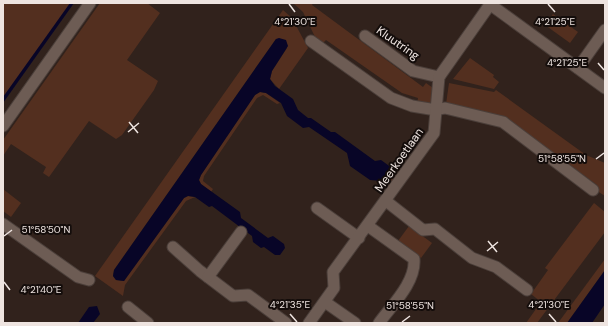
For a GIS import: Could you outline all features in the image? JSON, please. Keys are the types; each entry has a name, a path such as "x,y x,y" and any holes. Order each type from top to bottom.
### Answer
{"street":[{"path":"3,126 90,3"},
{"path":"439,77 491,4 605,88"},
{"path":"578,68 605,30"},
{"name":"Kluutring","path":"365,36 413,71 439,77"},
{"path":"311,41 391,98 412,106 436,110 445,108 503,122 593,190"},
{"name":"Meerkoetlaan","path":"310,323 334,288 333,272 368,226 434,133 439,77"},
{"path":"386,201 423,230 435,229 472,258 496,267 527,290"},
{"path":"317,208 359,238"},
{"path":"3,224 78,277 89,280"},
{"path":"368,226 414,259 415,269 409,281 379,323"},
{"path":"208,278 241,232"},
{"path":"172,248 208,278 233,296 248,295 286,323"},
{"path":"325,302 356,323"},
{"path":"128,307 148,323"}],"shaded area":[{"path":"3,3 73,3 3,102"},
{"path":"70,3 74,3 3,103 3,97"},
{"path":"100,3 147,3 160,13 127,60 158,81 154,90 122,135 116,139 89,121 49,177 43,173 46,167 11,144 3,156 3,140"},
{"path":"293,3 313,3 312,5 423,87 426,83 433,88 434,103 429,107 417,104 418,98 402,93 326,40 322,44 316,39 303,12"},
{"path":"283,10 292,18 308,48 279,89 270,79 272,71 287,48 276,39 114,270 113,276 116,280 124,281 184,198 188,196 195,197 186,201 125,285 123,296 95,276"},
{"path":"553,14 578,32 570,43 545,25"},
{"path":"279,38 286,40 288,46 272,71 270,79 275,86 293,99 298,110 308,118 311,118 331,132 335,132 375,161 381,160 392,168 381,181 370,180 350,166 347,153 309,127 303,128 287,116 281,103 266,93 260,92 255,95 199,180 201,184 240,212 241,218 268,238 273,236 284,244 285,248 280,255 275,255 264,247 261,248 253,242 252,236 212,206 209,207 195,197 188,196 184,198 124,281 116,280 113,276 114,270 276,39"},
{"path":"470,58 494,75 493,77 499,82 494,89 453,79"},
{"path":"449,83 494,92 496,90 586,155 605,163 605,196 594,189 597,185 507,120 446,104"},
{"path":"260,92 266,93 280,103 277,104 263,95 257,98 204,176 203,181 213,189 211,192 201,184 199,180 201,175 255,95"},
{"path":"394,164 402,170 389,188 381,181"},
{"path":"3,189 21,203 11,217 3,211"},
{"path":"594,203 605,212 605,232 537,323 526,323 541,302 531,294 548,270 545,268"},
{"path":"409,226 432,243 421,258 398,241"},
{"path":"605,259 605,270 567,323 558,323"},
{"path":"605,270 605,304 592,323 567,323"},
{"path":"97,306 100,314 93,323 78,323 89,307"}]}
